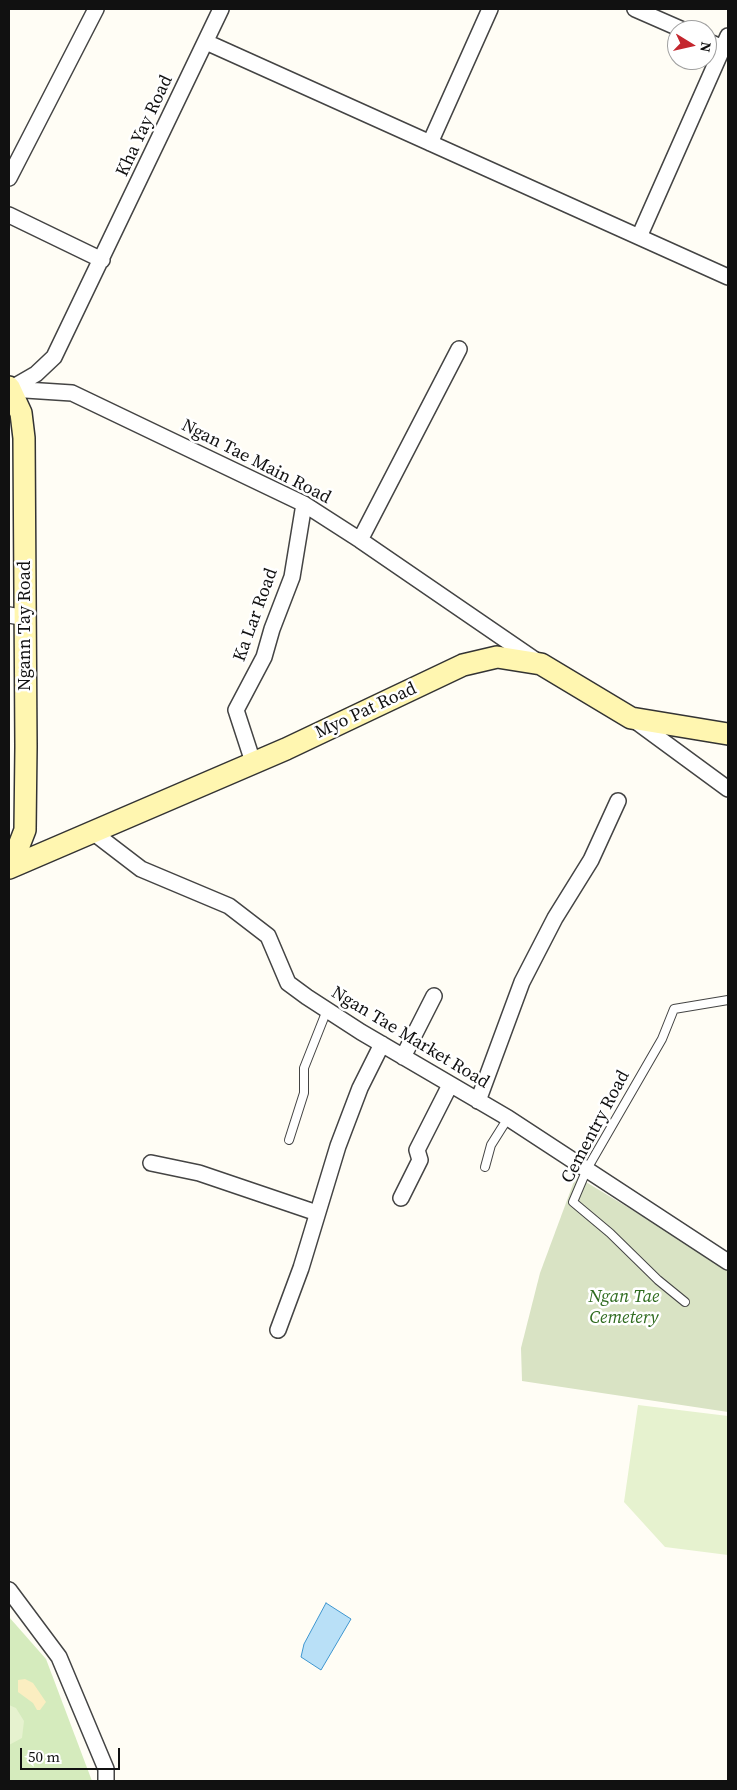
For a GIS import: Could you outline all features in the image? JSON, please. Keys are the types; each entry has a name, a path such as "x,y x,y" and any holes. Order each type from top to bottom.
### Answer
{"main road":[{"name":"Ngann Tay Road","path":"9,863 18,848 25,830 17,616 24,438 21,413 10,388"},
{"name":"Myo Pat Road","path":"9,868 94,833 462,666 497,656 541,664 631,718 728,734"}],"street":[{"path":"9,178 96,9"},
{"name":"Kha Yay Road","path":"10,388 36,374 54,357 221,9"},
{"path":"430,143 490,9"},
{"path":"635,9 667,23"},
{"path":"206,42 728,277"},
{"path":"639,237 726,42"},
{"path":"9,215 102,260"},
{"path":"360,540 459,349"},
{"name":"Ngan Tae Main Road","path":"10,388 72,393 304,504 541,664"},
{"name":"Ka Lar Road","path":"253,762 236,710 264,657 272,629 292,577 304,504"},
{"path":"631,718 728,789"},
{"path":"478,1101 522,982 555,918 591,860 618,801"},
{"name":"Ngan Tae Market Road","path":"94,833 141,869 229,906 268,936 288,983 403,1057 508,1118 728,1262"},
{"path":"403,1057 434,996"},
{"path":"278,1330 301,1268 338,1146 360,1088 382,1044"},
{"path":"401,1198 420,1160 417,1150 450,1085"},
{"path":"151,1163 199,1173 317,1213"},
{"path":"9,1590 58,1657 106,1769 106,1781"}],"lane":[{"name":"Cementry Road","path":"685,1302 658,1280 610,1233 573,1202 587,1169 662,1039 674,1009 728,1000"},
{"path":"289,1140 304,1094 304,1068 328,1010"},
{"path":"484,1167 491,1145 508,1118"}],"green space":[{"name":"Ngan Tae Cemetery","path":"576,1176 728,1268 728,1412 522,1381 521,1348 540,1273"},
{"path":"638,1405 728,1416 728,1555 665,1547 624,1502"},
{"path":"9,1617 46,1659 92,1781 9,1781"},
{"path":"9,1705 16,1708 24,1721 22,1738 9,1745"}],"sand":[{"path":"25,1679 33,1683 46,1702 40,1710 37,1710 33,1703 18,1692 18,1680"}],"water":[{"path":"326,1603 351,1619 321,1670 301,1657 304,1644"}]}
